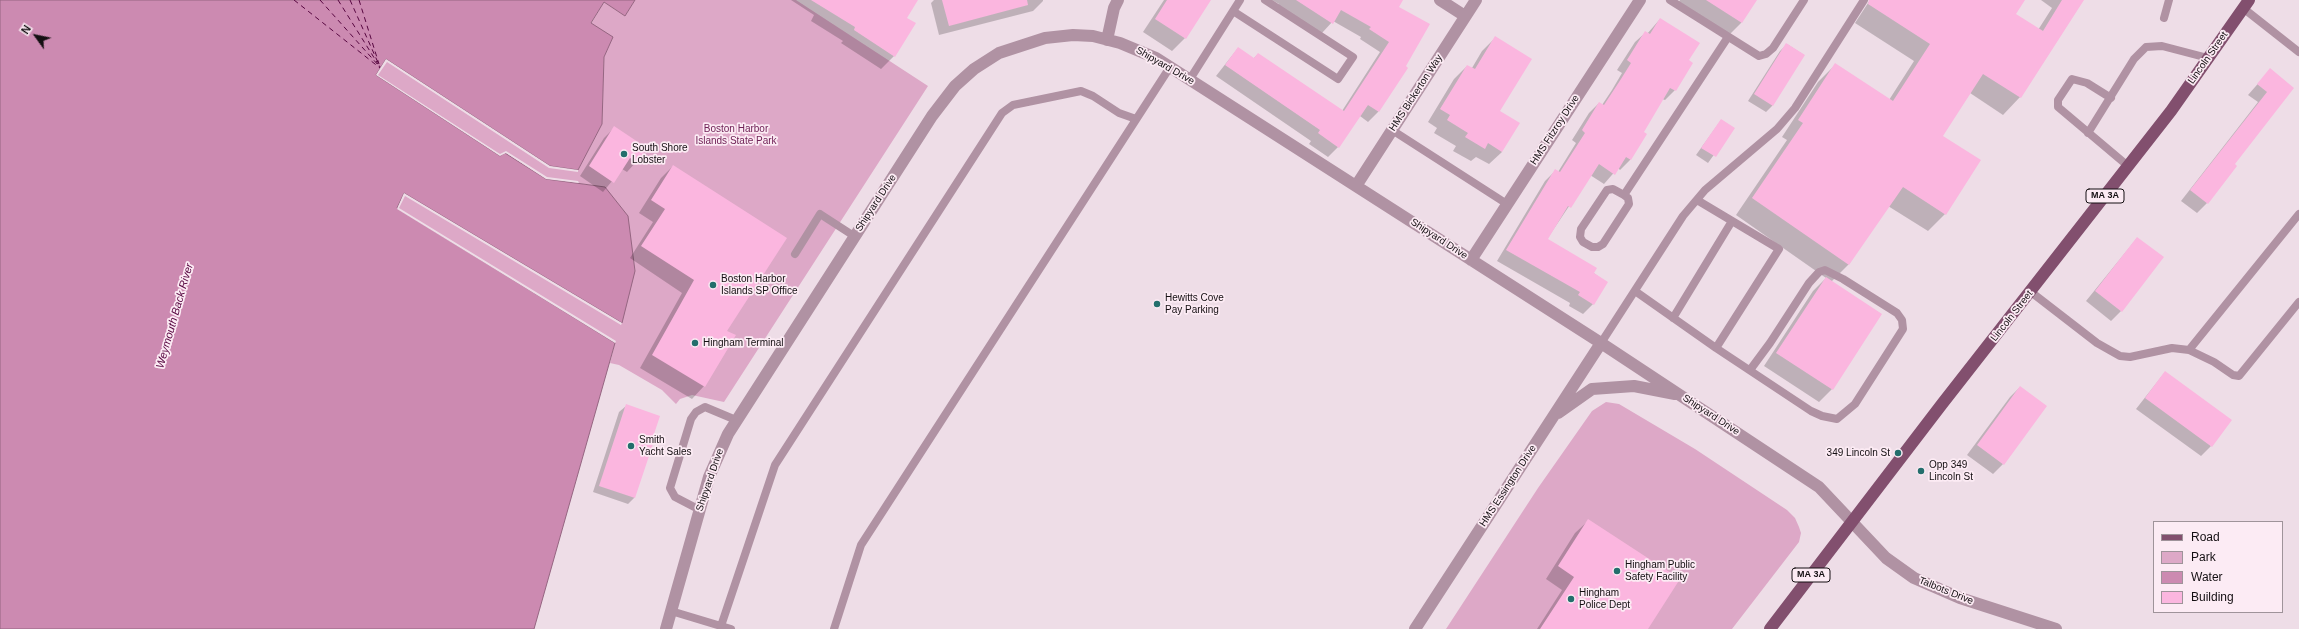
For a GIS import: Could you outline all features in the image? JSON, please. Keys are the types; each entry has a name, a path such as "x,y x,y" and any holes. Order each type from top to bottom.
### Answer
{"main road":[{"name":"Lincoln Street","path":"1770,629 2171,111 2246,4"}],"street":[{"path":"1107,40 1114,8 1118,0"},
{"path":"1440,0 1465,16"},
{"name":"HMS Bickerton Way","path":"1356,186 1476,0"},
{"name":"HMS Fitzroy Drive","path":"1471,260 1640,0"},
{"name":"Shipyard Drive","path":"666,629 715,462 736,420 932,116 955,86 974,69 999,53 1045,38 1073,35 1093,36 1133,47 1170,66 1601,343 1819,487 1853,523"},
{"name":"HMS Essington Drive","path":"1415,629 1601,343"},
{"path":"1552,418 1592,389 1634,386 1681,395"},
{"name":"Talbots Drive","path":"1853,523 1886,558 1914,578 1960,598 2056,629"}],"lane":[{"path":"1190,79 1240,0"},
{"path":"1233,11 1338,79 1353,57 1265,0"},
{"path":"1670,0 1759,56 1766,54 1773,48 1804,0"},
{"path":"1601,343 1683,216 1697,200 1777,129 1795,108 1864,0"},
{"path":"2164,18 2169,0"},
{"path":"2246,4 2299,52"},
{"path":"1624,195 1728,37"},
{"path":"2088,133 2125,77 2134,59 2146,47 2162,46 2208,58"},
{"path":"834,629 861,545 1170,66"},
{"path":"2111,98 2079,80 2072,78 2058,100 2058,107 2128,166"},
{"path":"721,626 775,465 1002,113 1012,105 1081,91 1093,96 1119,113 1136,120"},
{"path":"1392,130 1507,204"},
{"path":"1613,189 1624,195 1628,198 1629,204 1603,244 1598,247 1592,247 1584,242 1580,237 1581,229 1607,190 1613,189"},
{"path":"1697,200 1778,249 1716,348"},
{"path":"795,254 820,214 854,236"},
{"path":"2189,350 2299,214"},
{"path":"1673,318 1732,221"},
{"path":"1635,291 1716,348 1811,411 1822,416 1837,419 1855,404 1903,329 1902,320 1897,313 1843,279 1825,270 1819,272 1809,283 1770,343 1750,370"},
{"path":"2031,292 2097,343 2120,356 2130,357 2172,348 2189,350 2214,362 2233,375 2240,376 2299,302"},
{"path":"700,510 675,497 670,488 691,419 696,412 705,407 736,420"},
{"path":"671,611 731,629"}],"green space":[{"name":"Boston Harbor Islands State Park","path":"635,0 796,0 928,86 724,402 692,395 680,399 676,404 662,390 619,365 610,363 615,343 397,209 404,193 635,271 633,253 605,187 546,179 506,153 500,156 376,75 386,59 550,166 578,170 602,124 604,57 612,38 591,24 604,2 625,16"},
{"path":"1606,402 1619,404 1695,449 1787,510 1795,518 1799,527 1801,533 1799,542 1732,629 1446,629 1538,488 1592,411"}],"water":[{"name":"Weymouth Back River","path":"0,0 635,0 625,16 604,2 591,23 613,37 604,57 602,124 578,170 550,166 386,59 376,75 500,156 505,153 546,179 605,187 628,216 635,271 622,323 404,193 397,208 615,343 534,629 0,629"}],"pier":[{"path":"386,59 550,166 578,170 578,172 549,168 387,62 378,75 500,154 506,151 547,177 578,181 579,183 546,179 506,153 500,156 376,75"},
{"path":"404,193 622,323 621,325 405,196 399,208 616,341 615,343 397,209"}],"building":[{"path":"811,0 918,0 907,18 916,23 895,57 854,30 855,27"},
{"path":"942,0 1027,0 1028,5 949,26"},
{"path":"1167,0 1211,0 1186,39 1155,19"},
{"path":"1296,0 1403,0 1399,7 1430,24 1406,66 1408,68 1379,112 1368,105 1339,148 1318,133 1320,130 1225,65 1238,47 1254,58 1258,53 1344,111 1389,42 1369,29 1371,27 1341,10 1333,24"},
{"path":"1706,0 1757,0 1742,23"},
{"path":"1869,0 2025,0 2016,14 2043,31 2062,0 2084,0 2021,98 1983,74 1943,136 1981,160 1946,215 1903,187 1849,265 1752,198 1803,123 1798,120 1835,63 1893,101 1930,44 1868,4"},
{"path":"1660,18 1700,43 1689,60 1693,63 1676,91 1670,88 1644,132 1647,134 1631,160 1626,157 1615,175 1599,164 1571,208 1568,206 1548,239 1597,268 1594,273 1608,282 1594,305 1578,295 1580,292 1506,250 1555,169 1560,172 1585,133 1582,130 1599,102 1604,105 1621,79 1631,63 1627,60 1645,31 1650,34"},
{"path":"1495,36 1532,59 1500,111 1520,123 1502,152 1488,143 1485,149 1465,137 1468,133 1447,120 1450,115 1440,109 1467,65 1475,69"},
{"path":"1786,43 1805,55 1773,106 1754,94"},
{"path":"2270,68 2294,88 2235,164 2237,166 2208,204 2190,190 2267,92 2257,84"},
{"path":"1721,119 1735,128 1716,157 1701,148"},
{"name":"South Shore Lobster","path":"614,126 647,148 637,162 630,158 614,183 589,166"},
{"path":"673,165 787,238 727,331 736,335 705,387 652,355 694,280 641,246 665,209 651,200"},
{"path":"2137,237 2164,257 2122,312 2095,291"},
{"path":"1826,277 1882,314 1833,390 1776,353"},
{"path":"2165,371 2232,420 2212,447 2145,398"},
{"path":"2020,386 2047,406 2004,465 1977,445"},
{"path":"626,404 660,416 653,437 655,438 635,498 599,486"},
{"name":"Hingham Public Safety Facility","path":"1588,519 1680,579 1648,629 1540,629 1574,577 1558,566"}],"ferry route":[{"path":"294,0 380,68"},
{"path":"320,0 379,66"},
{"path":"338,0 378,64"},
{"path":"350,0 380,67"},
{"path":"359,0 379,64"}],"place":[{"name":"South Shore Lobster","path":"624,154"},
{"name":"Boston Harbor Islands SP Office","path":"713,285"},
{"name":"Hewitts Cove Pay Parking","path":"1157,304"},
{"name":"Hingham Terminal","path":"695,343"},
{"name":"Smith Yacht Sales","path":"631,446"},
{"name":"349 Lincoln St","path":"1898,453"},
{"name":"Opp 349 Lincoln St","path":"1921,471"},
{"name":"Hingham Public Safety Facility","path":"1617,571"},
{"name":"Hingham Police Dept","path":"1571,599"}]}
